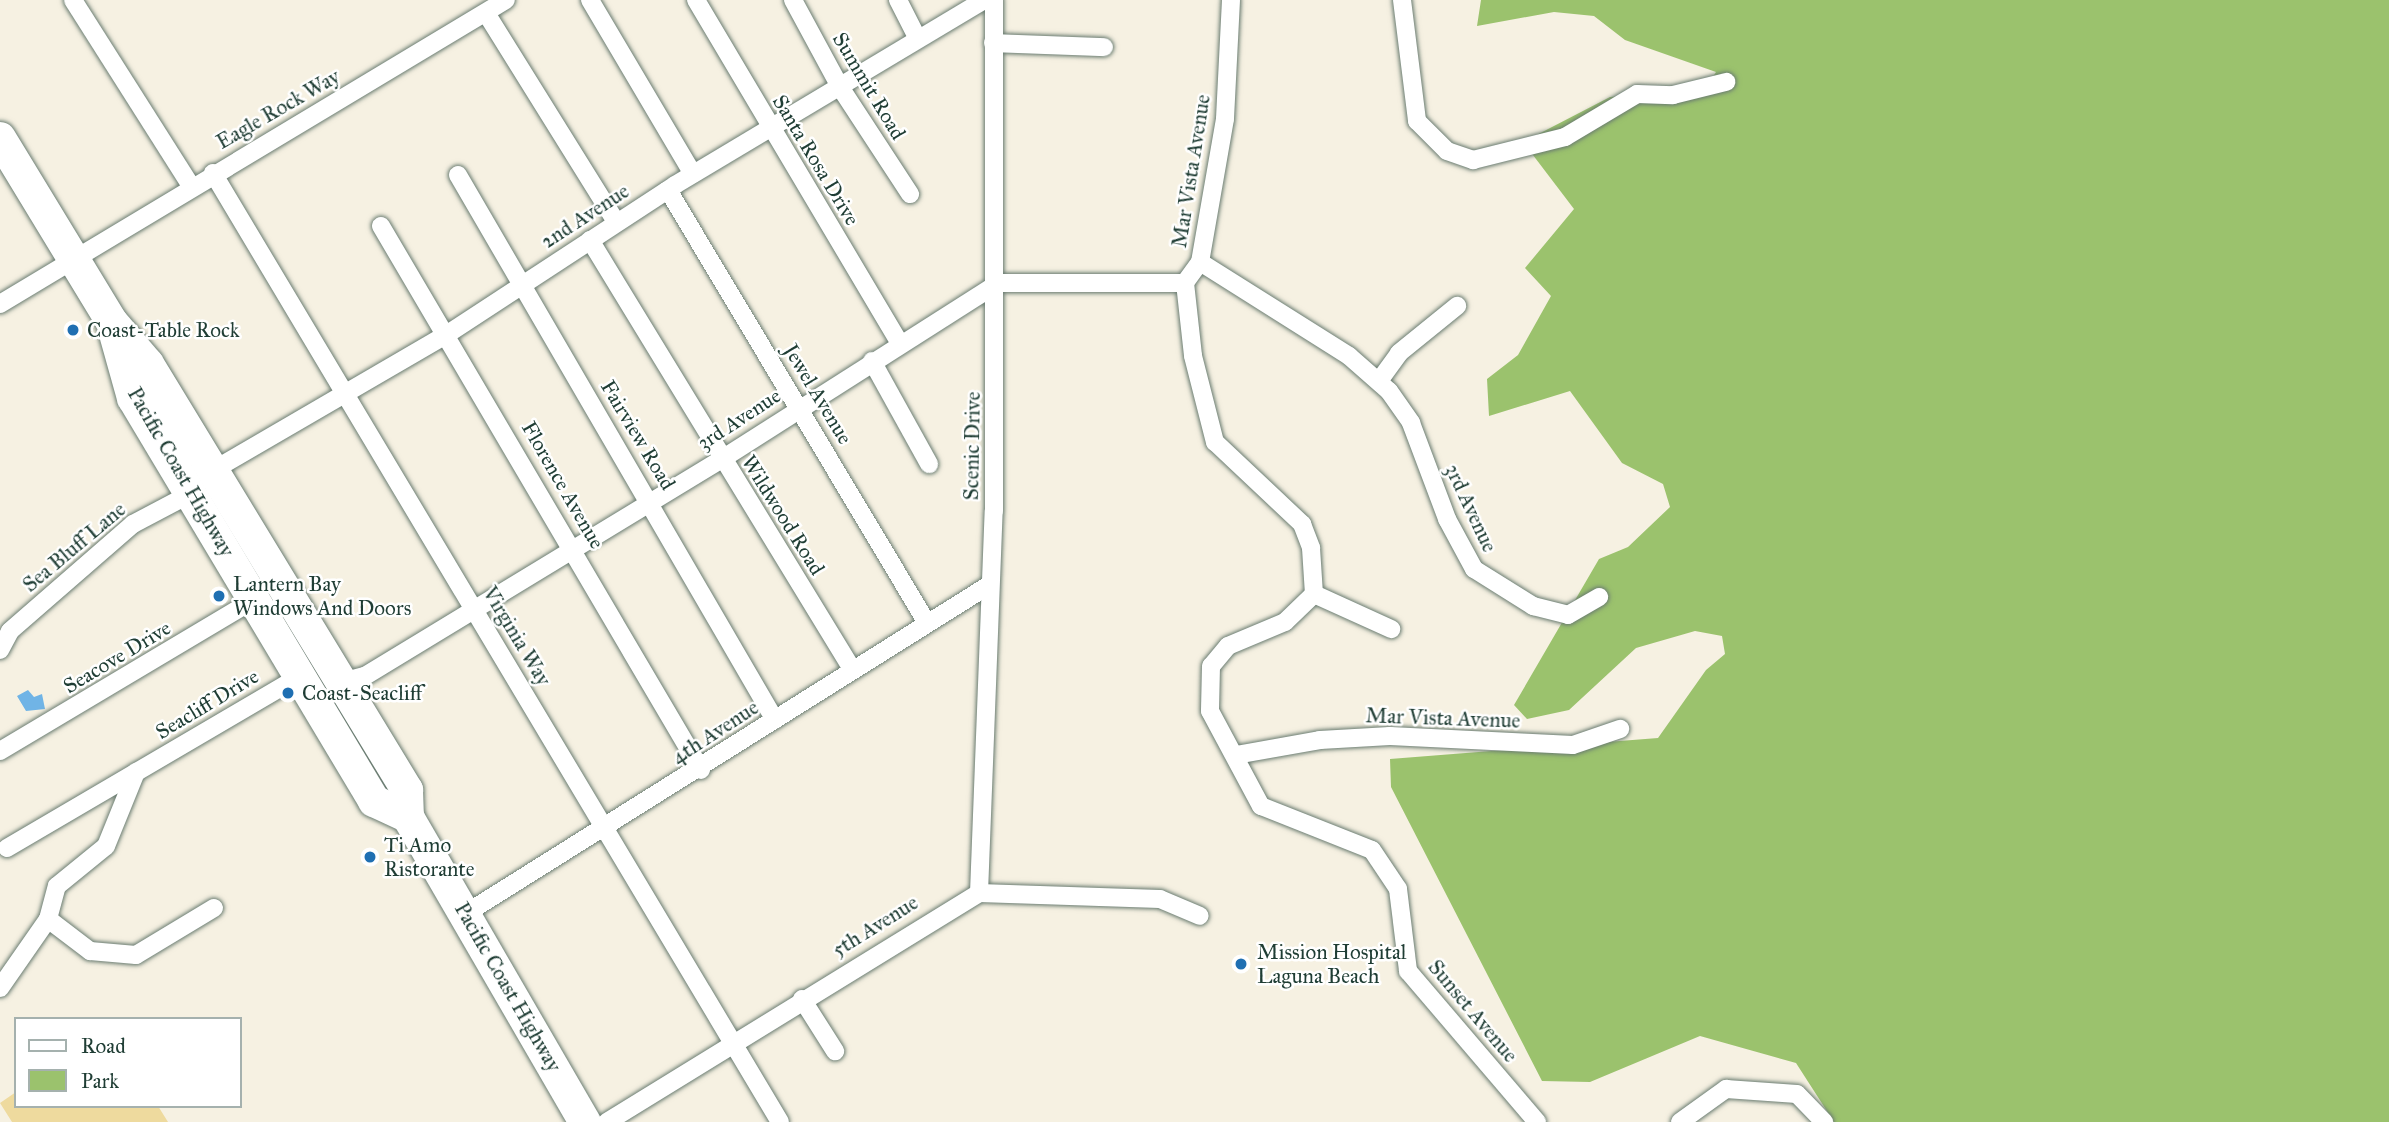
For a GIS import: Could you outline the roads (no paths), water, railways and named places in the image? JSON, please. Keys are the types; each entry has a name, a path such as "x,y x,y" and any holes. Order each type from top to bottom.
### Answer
{"highway":[{"name":"Pacific Coast Highway","path":"0,138 111,322 148,363 340,699 407,790 408,817 585,1122"},
{"name":"Pacific Coast Highway","path":"111,322 128,378 190,494 302,675 340,699"},
{"path":"128,378 147,391 186,461 212,471 209,495 223,525 225,549"},
{"path":"251,592 263,588 317,673 340,699"}],"street":[{"path":"74,0 191,186"},
{"name":"Eagle Rock Way","path":"0,304 191,186 506,0"},
{"path":"590,0 693,174"},
{"name":"Santa Rosa Drive","path":"696,0 769,128 899,342"},
{"name":"Summit Road","path":"793,0 840,87 910,194"},
{"path":"898,0 916,35"},
{"name":"2nd Avenue","path":"212,471 449,333 616,222 840,87 916,35 984,0"},
{"name":"Scenic Drive","path":"979,892 998,283 994,0"},
{"name":"Mar Vista Avenue","path":"1185,283 1200,262 1225,119 1231,0"},
{"path":"1402,0 1417,121 1447,151 1473,160 1565,136 1637,94 1673,95 1726,82"},
{"path":"486,13 616,222"},
{"path":"993,43 1104,47"},
{"name":"Virginia Way","path":"214,173 780,1122"},
{"name":"Fairview Road","path":"458,175 651,500 775,720"},
{"name":"Jewel Avenue","path":"668,190 927,623"},
{"name":"Florence Avenue","path":"381,226 449,333 701,770"},
{"name":"Wildwood Road","path":"590,240 852,669"},
{"name":"3rd Avenue","path":"1200,262 1379,381 1411,423 1447,519 1474,569 1533,607 1568,615 1599,597"},
{"path":"998,283 1185,283 1193,355 1215,442 1302,524 1311,548 1314,594 1285,622 1228,646 1211,666 1210,711 1236,755"},
{"name":"3rd Avenue","path":"340,699 365,676 472,606 722,459 899,342 998,283"},
{"path":"1379,381 1399,353 1458,306"},
{"path":"872,361 929,464"},
{"name":"Sea Bluff Lane","path":"0,650 10,631 133,524 190,494"},
{"name":"4th Avenue","path":"465,914 606,830 852,669 989,585"},
{"name":"Seacove Drive","path":"0,751 251,592"},
{"path":"1314,594 1391,629"},
{"name":"Seacliff Drive","path":"7,848 302,675"},
{"name":"Mar Vista Avenue","path":"1236,755 1320,740 1390,736 1573,745 1619,729"},
{"name":"Sunset Avenue","path":"1236,755 1261,806 1372,850 1398,889 1408,971 1537,1122"},
{"path":"0,988 48,919 57,886 106,846 135,772"},
{"path":"979,892 1160,899 1200,916"},
{"name":"5th Avenue","path":"607,1122 733,1041 979,892"},
{"path":"48,919 90,951 135,955 214,908"},
{"path":"802,999 835,1051"},
{"path":"1680,1122 1726,1089 1797,1094 1824,1122"}],"water":[{"path":"28,690 34,697 42,694 45,709 26,711 17,696"}],"place":[{"name":"Coast-Table Rock","path":"73,330"},
{"name":"Lantern Bay Windows And Doors","path":"219,596"},
{"name":"Coast-Seacliff","path":"288,693"},
{"name":"Ti Amo Ristorante","path":"370,857"},
{"name":"Mission Hospital Laguna Beach","path":"1241,964"}]}
